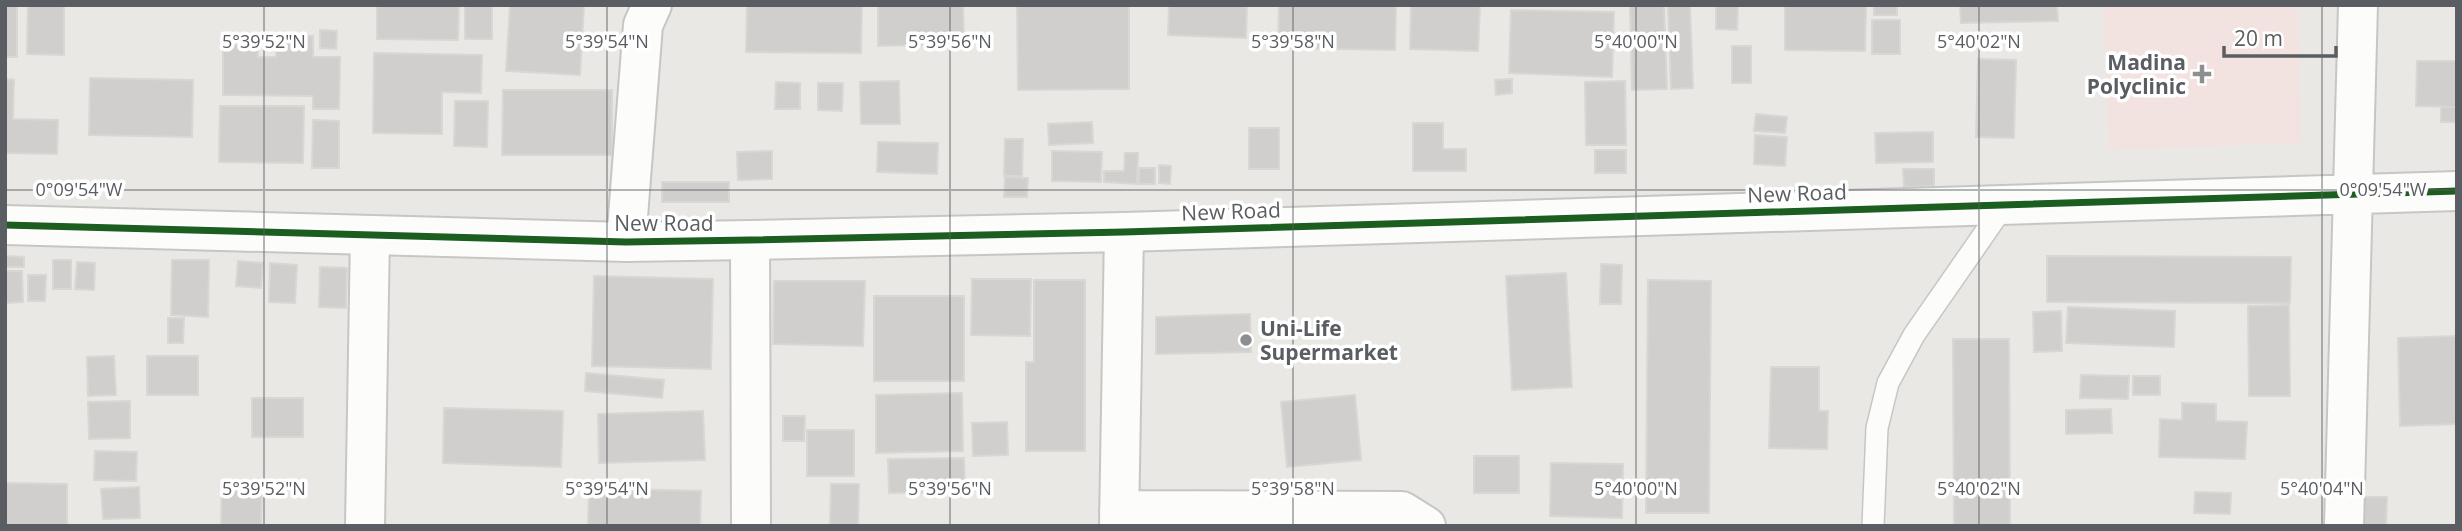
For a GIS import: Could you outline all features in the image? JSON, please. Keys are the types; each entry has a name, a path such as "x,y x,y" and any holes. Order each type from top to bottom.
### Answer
{"street":[{"path":"626,242 643,25 652,5"},
{"path":"2344,526 2358,5"},
{"name":"New Road","path":"5,225 626,242 1124,232 2457,191"},
{"path":"1124,232 1119,518 1402,511 1426,526"},
{"path":"365,526 370,235"},
{"path":"750,240 751,526"}],"lane":[{"path":"1873,526 1877,428 1888,383 1914,335 2005,204"}],"shaded area":[{"name":"Madina Polyclinic","path":"2103,5 2298,5 2301,143 2109,150"}],"building":[{"path":"5,5 17,5 17,57 5,57"},
{"path":"28,5 64,5 64,55 27,54"},
{"path":"377,5 459,5 458,40 377,39"},
{"path":"465,5 492,5 492,39 465,39"},
{"path":"510,5 584,5 580,75 506,71"},
{"path":"747,5 862,5 861,53 746,52"},
{"path":"963,5 964,44 878,46 878,6"},
{"path":"1017,5 1129,5 1129,89 1018,90"},
{"path":"1169,5 1247,5 1246,38 1168,35"},
{"path":"1279,5 1396,5 1395,50 1278,48"},
{"path":"1411,5 1480,5 1478,51 1410,49"},
{"path":"1630,5 1664,5 1667,89 1632,90"},
{"path":"1668,5 1690,5 1693,88 1671,89"},
{"path":"1716,5 1738,5 1737,30 1716,29"},
{"path":"1785,5 1866,5 1865,51 1785,50"},
{"path":"1874,5 1897,5 1897,15 1874,15"},
{"path":"1960,5 2057,5 2058,21 1961,23"},
{"path":"1511,10 1614,12 1612,77 1509,73"},
{"path":"1872,20 1900,20 1900,54 1872,54"},
{"path":"320,30 337,31 336,49 320,48"},
{"path":"276,35 313,36 313,57 340,57 339,109 313,109 313,96 223,95 223,43 258,44 258,57 276,57"},
{"path":"1732,46 1751,46 1751,83 1732,83"},
{"path":"374,53 482,55 481,93 442,92 442,134 373,133"},
{"path":"1978,59 2016,60 2014,138 1976,137"},
{"path":"2417,61 2457,61 2457,107 2416,106"},
{"path":"90,78 193,80 192,137 89,135"},
{"path":"5,79 14,80 13,119 58,120 57,154 5,153"},
{"path":"1512,79 1512,93 1496,95 1495,80"},
{"path":"899,81 900,124 861,124 860,82"},
{"path":"1625,81 1626,145 1586,145 1585,82"},
{"path":"776,82 800,83 800,109 775,109"},
{"path":"818,83 843,83 842,111 818,110"},
{"path":"503,90 612,90 612,155 502,155"},
{"path":"455,101 488,101 487,147 454,146"},
{"path":"220,106 304,106 303,163 219,162"},
{"path":"2441,107 2457,107 2457,122 2441,122"},
{"path":"1756,114 1787,117 1785,133 1754,131"},
{"path":"313,120 339,121 339,168 312,168"},
{"path":"1092,122 1093,143 1049,145 1048,124"},
{"path":"1413,123 1443,123 1443,149 1466,149 1466,171 1413,171"},
{"path":"1249,128 1279,128 1279,169 1249,169"},
{"path":"1933,132 1933,162 1876,163 1875,133"},
{"path":"1755,135 1787,137 1785,166 1754,164"},
{"path":"1005,139 1023,139 1022,176 1004,176"},
{"path":"878,142 938,143 937,174 877,172"},
{"path":"1595,150 1626,150 1626,173 1595,173"},
{"path":"772,151 772,179 738,180 737,152"},
{"path":"1052,151 1102,152 1101,182 1052,181"},
{"path":"1125,153 1138,153 1137,184 1104,182 1104,171 1124,171"},
{"path":"1159,165 1171,166 1170,184 1159,183"},
{"path":"1139,168 1155,168 1155,184 1139,184"},
{"path":"1903,169 1934,169 1934,186 1904,187"},
{"path":"1005,177 1028,178 1027,197 1004,197"},
{"path":"662,182 729,182 729,202 662,202"},
{"path":"5,256 24,257 24,267 5,267"},
{"path":"2047,256 2291,257 2290,303 2047,302"},
{"path":"53,260 71,260 71,289 53,289"},
{"path":"172,260 209,260 208,317 171,315"},
{"path":"238,261 263,263 261,288 236,286"},
{"path":"77,262 95,263 94,290 75,289"},
{"path":"270,263 297,265 295,303 269,302"},
{"path":"1601,264 1622,265 1621,304 1600,304"},
{"path":"320,267 347,268 346,308 319,307"},
{"path":"5,271 22,271 23,302 5,303"},
{"path":"1566,273 1572,387 1512,390 1506,276"},
{"path":"28,275 46,275 45,301 28,301"},
{"path":"594,276 713,279 711,369 592,366"},
{"path":"972,279 1031,279 1030,336 971,335"},
{"path":"1034,280 1085,280 1085,451 1026,451 1026,362 1034,362"},
{"path":"1648,280 1711,281 1709,513 1646,513"},
{"path":"774,281 865,281 863,346 773,344"},
{"path":"874,296 964,296 964,381 874,381"},
{"path":"2289,305 2290,396 2249,396 2248,306"},
{"path":"2068,307 2175,311 2174,347 2066,343"},
{"path":"2061,311 2062,351 2034,352 2033,312"},
{"path":"1250,314 1251,352 1156,354 1156,317"},
{"path":"168,318 184,318 183,343 168,343"},
{"path":"2457,336 2457,424 2400,426 2398,338"},
{"path":"1953,339 2009,339 2010,526 1954,526"},
{"path":"114,356 116,395 88,396 87,357"},
{"path":"147,356 198,356 198,395 147,395"},
{"path":"1771,367 1819,367 1819,411 1828,411 1827,449 1769,448"},
{"path":"586,373 664,380 662,398 585,391"},
{"path":"2081,375 2129,376 2128,399 2080,398"},
{"path":"2133,376 2160,376 2160,395 2133,395"},
{"path":"962,393 963,451 876,453 876,395"},
{"path":"1355,395 1361,460 1287,467 1281,402"},
{"path":"252,398 303,398 303,437 252,437"},
{"path":"130,401 130,438 89,439 88,402"},
{"path":"2182,403 2216,404 2216,421 2247,422 2245,459 2159,457 2160,419 2182,420"},
{"path":"444,408 563,411 561,467 443,463"},
{"path":"2111,409 2112,433 2066,434 2066,410"},
{"path":"703,411 705,460 599,463 598,414"},
{"path":"783,416 805,416 804,441 783,441"},
{"path":"1007,422 1008,455 973,456 972,423"},
{"path":"807,430 854,430 854,476 807,476"},
{"path":"95,451 137,452 136,481 94,480"},
{"path":"1474,456 1519,456 1519,493 1474,493"},
{"path":"964,458 965,492 889,493 888,459"},
{"path":"1551,463 1623,464 1622,518 1550,516"},
{"path":"5,483 67,484 67,526 5,526"},
{"path":"222,484 262,484 261,526 221,526"},
{"path":"831,484 859,484 858,526 830,526"},
{"path":"139,487 140,518 103,519 101,489"},
{"path":"589,488 701,491 700,526 588,526"},
{"path":"2195,492 2231,493 2230,514 2194,513"},
{"path":"2358,497 2387,497 2386,526 2358,526"}],"cycle path":[{"path":"5,225 626,242 1124,232 2457,191"}],"place":[{"name":"Madina Polyclinic","path":"2202,74"},
{"name":"Uni-Life Supermarket","path":"1246,340"}]}
